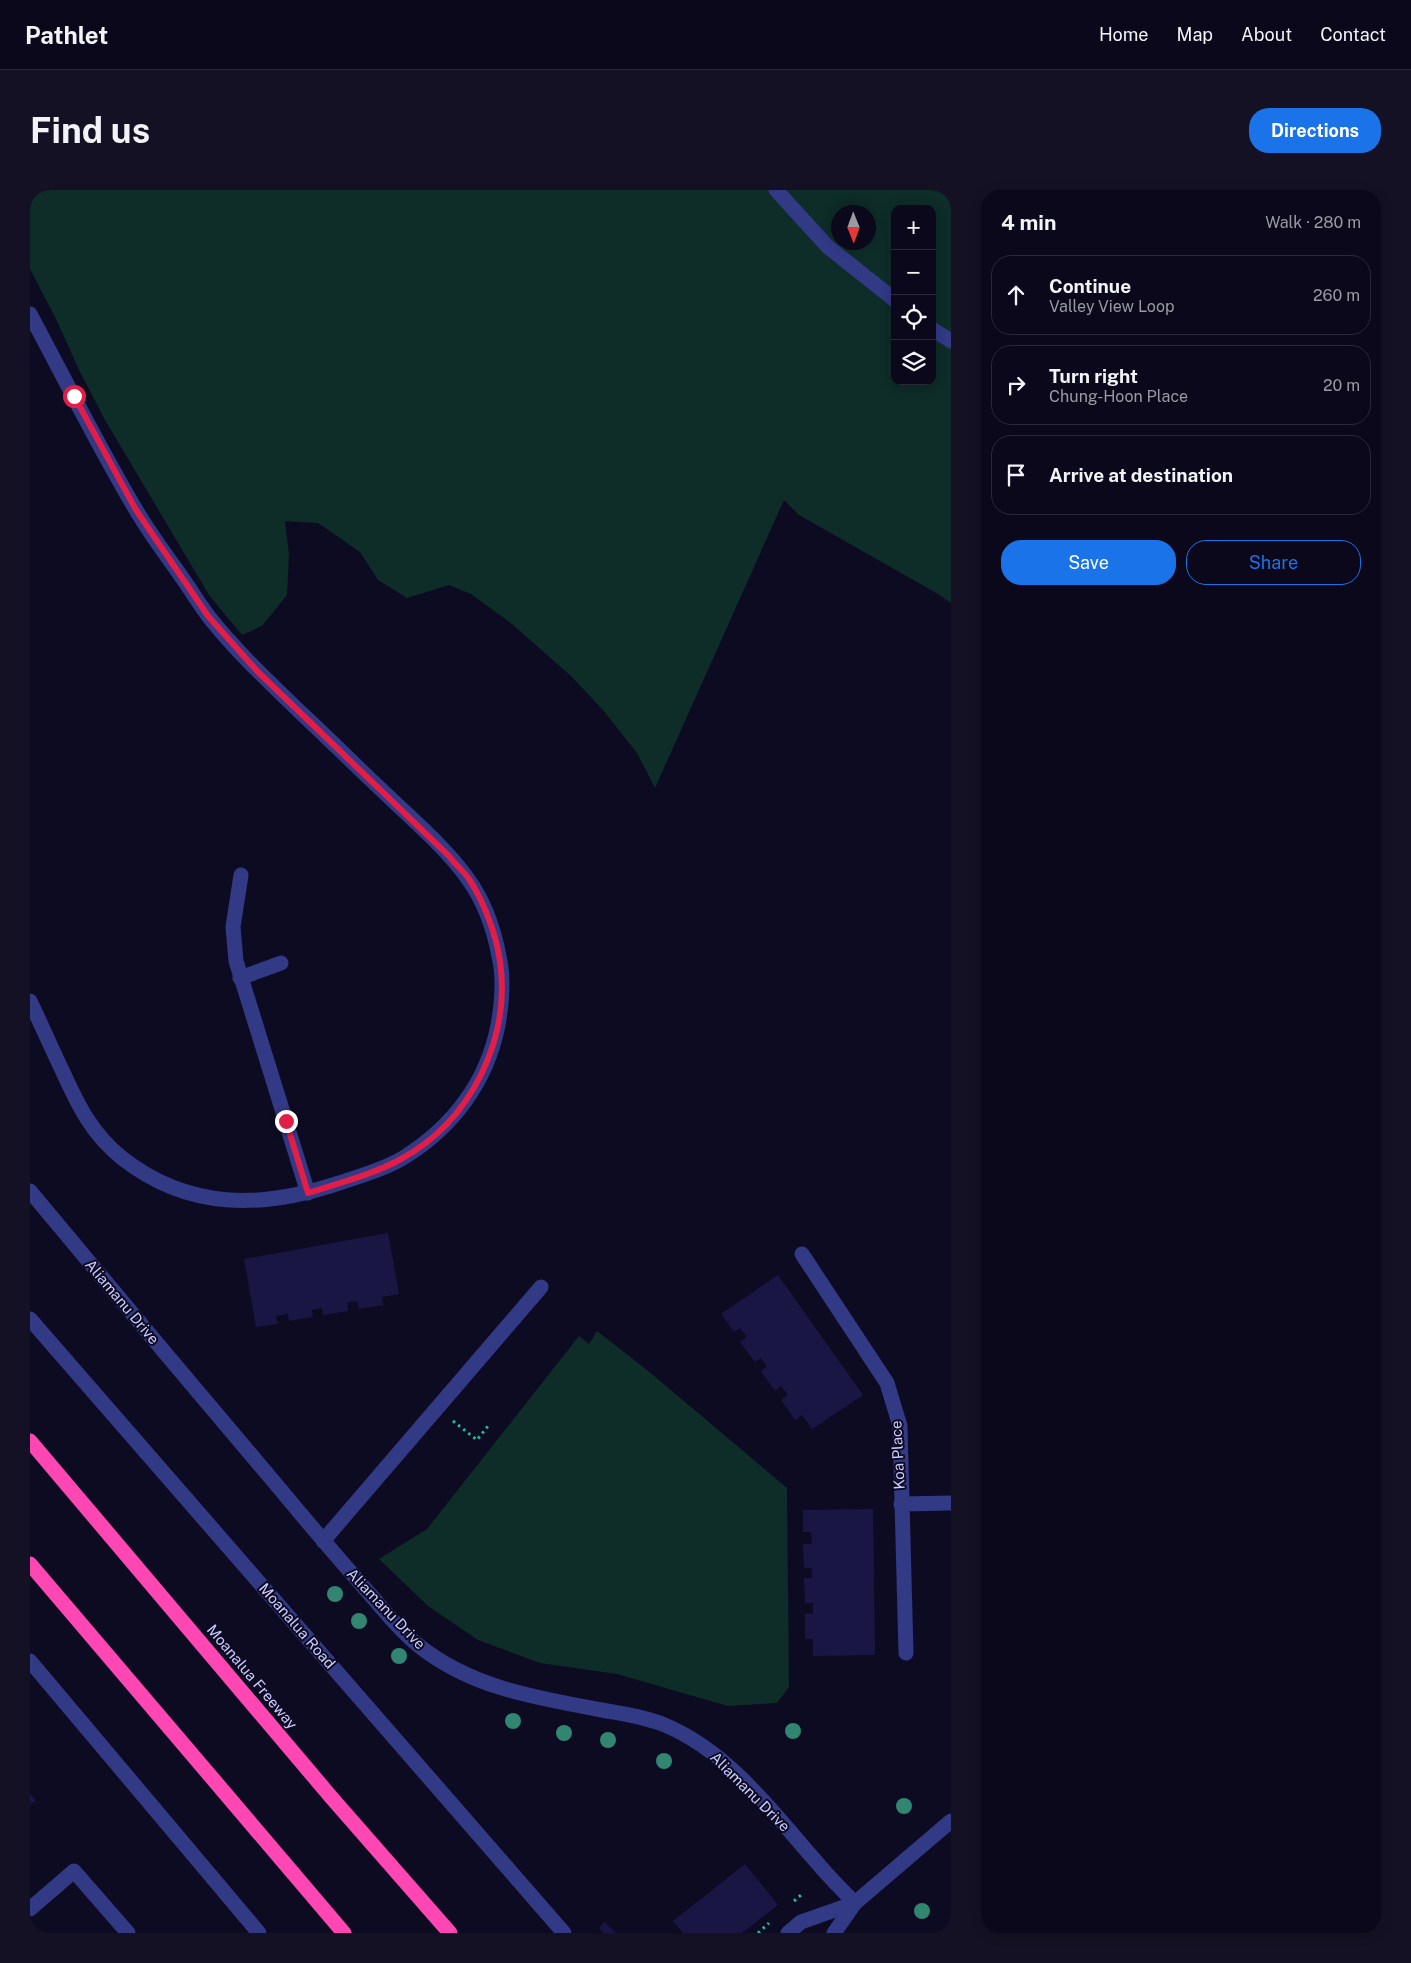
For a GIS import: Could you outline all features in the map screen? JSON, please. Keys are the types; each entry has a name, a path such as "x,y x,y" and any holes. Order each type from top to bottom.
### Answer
{"highway":[{"name":"Moanalua Freeway","path":"30,1441 331,1797 450,1933"},
{"path":"30,1564 344,1933"}],"street":[{"path":"776,190 828,247 891,297"},
{"path":"30,314 136,510 208,616 258,672 449,856 468,879 482,904 492,932 500,959 502,978 499,1018 494,1045 482,1075 468,1100 444,1128 402,1159 377,1170 308,1193 266,1200 216,1199 169,1187 121,1157 100,1138 83,1116 30,1001"},
{"path":"936,332 951,341"},
{"path":"242,875 234,911 233,927 240,978 308,1193"},
{"path":"240,978 281,963"},
{"name":"Aliamanu Drive","path":"30,1191 323,1541 418,1645 471,1678 498,1688 618,1713 666,1726 708,1750 737,1775 783,1822 820,1866 855,1903"},
{"name":"Koa Place","path":"802,1254 887,1383 900,1426 900,1504 906,1653"},
{"path":"323,1541 541,1287"},
{"name":"Moanalua Road","path":"30,1319 564,1933"},
{"path":"900,1504 951,1503"},
{"path":"30,1661 259,1933"},
{"path":"834,1933 855,1903 951,1821"},
{"path":"30,1909 74,1871 128,1933"},
{"path":"788,1933 801,1922 855,1903"}],"path":[{"path":"454,1422 477,1440 488,1426"}],"green space":[{"path":"30,190 951,190 951,603 799,515 784,500 655,788 637,753 603,710 571,676 512,624 471,594 449,585 407,598 378,580 360,552 318,523 285,521 289,554 287,595 262,626 242,635 209,595 105,420 79,370 57,321 30,269"},
{"path":"597,1331 647,1370 787,1488 789,1687 777,1703 728,1706 617,1674 540,1663 478,1640 428,1606 379,1559 427,1529 579,1336 589,1344"}],"building":[{"path":"388,1233 399,1294 382,1297 383,1305 359,1309 357,1301 347,1303 348,1311 323,1315 322,1308 312,1310 313,1317 289,1321 288,1314 276,1316 278,1324 256,1327 244,1259"},
{"path":"778,1275 863,1395 812,1429 802,1415 795,1420 781,1400 788,1395 781,1386 775,1391 761,1371 767,1366 761,1358 755,1362 740,1342 747,1337 740,1328 734,1332 721,1314"},
{"path":"873,1509 875,1655 813,1656 813,1639 805,1639 805,1614 813,1614 813,1603 805,1603 804,1578 812,1578 812,1568 804,1568 803,1544 812,1544 811,1532 803,1532 803,1510"},
{"path":"30,1794 36,1800 30,1805"},
{"path":"745,1864 778,1905 742,1933 683,1933 673,1921"},
{"path":"605,1922 615,1933 604,1933 599,1928"}],"route":[{"path":"74,396 136,510 208,616 258,672 408,814 449,856 468,879 482,904 500,959 502,988 494,1045 482,1075 468,1100 444,1128 402,1159 377,1170 308,1193 286,1121"}]}
